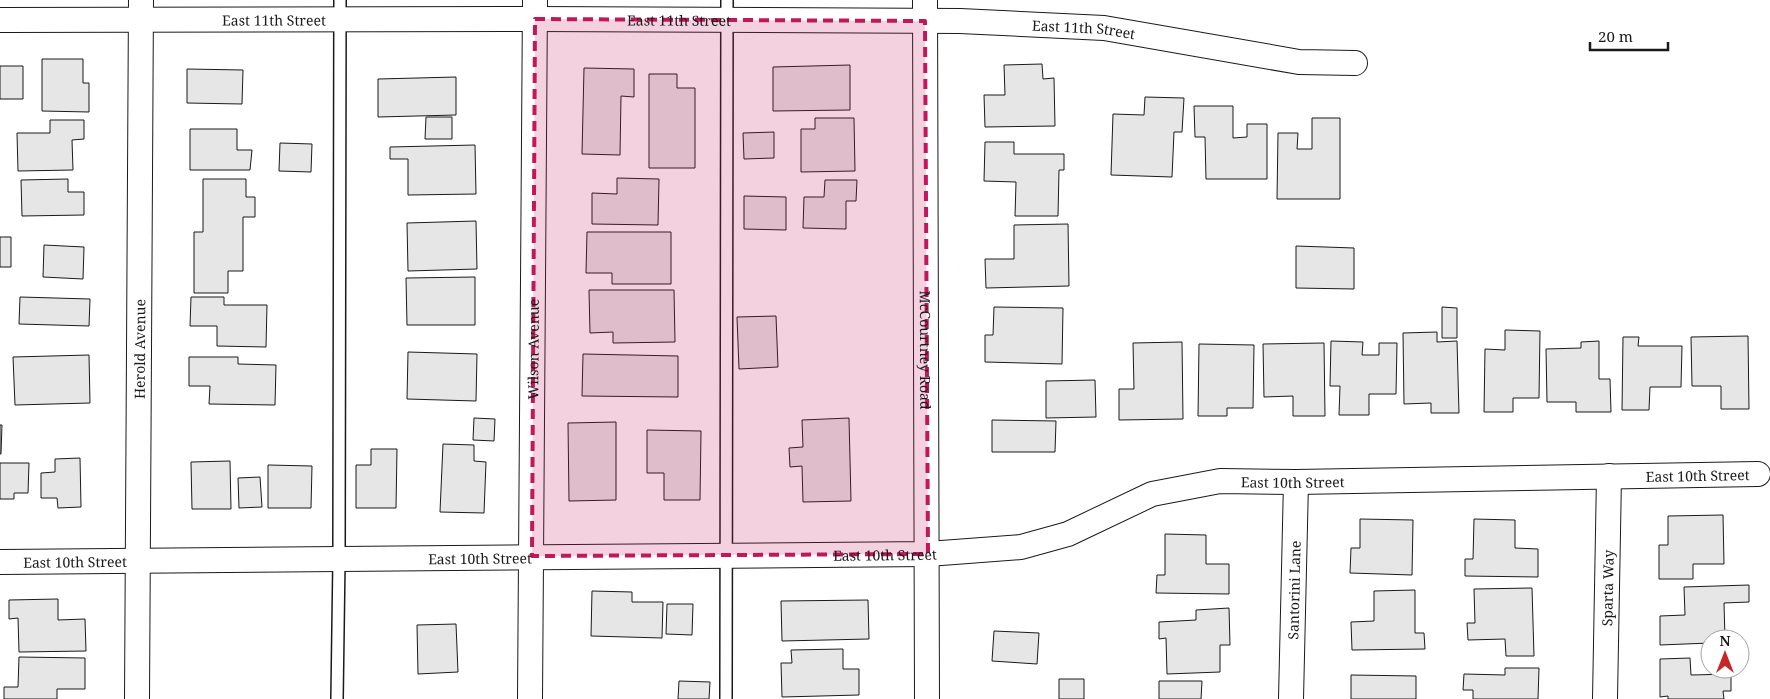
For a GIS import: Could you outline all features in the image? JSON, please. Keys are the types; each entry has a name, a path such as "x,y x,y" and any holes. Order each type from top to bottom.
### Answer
{"street":[{"name":"East 11th Street","path":"0,20 141,10 535,9 925,11 989,22 1104,28 1299,62 1355,63"},
{"name":"Wilson Avenue","path":"530,699 535,9"},
{"name":"Herold Avenue","path":"137,699 141,10"},
{"name":"McCourtney Road","path":"925,11 927,699"},
{"name":"East 10th Street","path":"0,562 928,554 1021,547 1068,534 1152,494 1220,481 1296,482 1758,474"},
{"name":"Sparta Way","path":"1605,699 1608,476"},
{"name":"Santorini Lane","path":"1290,699 1296,482"}],"lane":[{"path":"337,699 340,10"},
{"path":"726,699 727,10"}],"highlighted area":[{"path":"535,19 925,21 928,554 532,556"}],"building":[{"path":"42,59 83,59 83,83 89,83 89,112 42,111"},
{"path":"1042,64 1043,79 1054,78 1055,126 985,127 984,95 1005,95 1004,65"},
{"path":"850,65 850,110 773,111 773,67"},
{"path":"0,66 23,66 23,99 0,99"},
{"path":"584,68 634,69 634,97 621,96 620,155 582,154"},
{"path":"187,69 243,70 242,104 187,103"},
{"path":"649,74 677,74 677,88 695,88 695,168 649,168"},
{"path":"456,77 456,115 378,117 378,79"},
{"path":"1145,97 1184,98 1182,132 1174,132 1172,177 1111,175 1113,114 1144,115"},
{"path":"1194,106 1233,106 1233,138 1247,137 1247,124 1267,124 1267,179 1206,179 1205,137 1195,137"},
{"path":"426,117 452,117 452,139 425,139"},
{"path":"815,118 854,118 855,171 801,172 801,129 815,129"},
{"path":"1312,118 1340,118 1340,199 1277,199 1278,133 1298,133 1297,149 1312,149"},
{"path":"50,120 84,120 84,139 72,140 73,170 18,171 17,133 50,133"},
{"path":"190,129 237,129 237,150 252,150 250,170 190,170"},
{"path":"774,132 774,158 744,159 743,133"},
{"path":"985,142 1014,142 1014,154 1064,154 1064,170 1059,170 1058,216 1015,216 1016,182 984,181"},
{"path":"280,143 312,144 311,172 279,171"},
{"path":"475,145 476,194 408,195 408,159 390,159 390,147"},
{"path":"617,178 659,179 658,225 592,224 592,193 617,194"},
{"path":"68,179 68,192 84,192 84,215 22,216 21,180"},
{"path":"203,179 246,179 246,197 255,197 255,217 243,217 243,271 228,271 228,293 194,293 194,232 203,232"},
{"path":"825,180 857,180 856,201 846,201 846,229 803,228 804,197 824,197"},
{"path":"744,196 786,197 786,230 744,229"},
{"path":"476,221 477,269 408,271 407,223"},
{"path":"1068,224 1069,286 986,288 985,259 1014,259 1014,225"},
{"path":"587,232 671,232 671,284 612,284 612,273 586,273"},
{"path":"0,237 11,237 11,267 0,267"},
{"path":"44,245 84,247 83,279 43,277"},
{"path":"1296,246 1354,248 1354,289 1296,288"},
{"path":"475,277 475,325 407,325 406,278"},
{"path":"589,290 674,290 675,342 613,343 613,332 590,333"},
{"path":"20,297 90,299 89,326 19,324"},
{"path":"191,297 224,297 224,305 267,305 266,347 217,346 217,326 190,326"},
{"path":"994,307 1063,308 1062,364 985,362 985,335 993,335"},
{"path":"1442,307 1457,308 1457,338 1442,338"},
{"path":"776,316 778,367 739,369 737,317"},
{"path":"1505,330 1540,331 1539,398 1513,398 1513,412 1484,412 1485,349 1505,350"},
{"path":"1437,332 1437,342 1457,341 1459,413 1431,413 1431,403 1404,404 1403,333"},
{"path":"1748,336 1749,409 1721,409 1721,386 1692,386 1691,337"},
{"path":"1623,337 1639,337 1638,346 1682,346 1681,387 1650,387 1649,410 1622,410"},
{"path":"1331,341 1363,342 1362,355 1379,355 1379,343 1397,343 1396,394 1369,394 1369,415 1339,415 1340,386 1330,386"},
{"path":"1599,341 1599,379 1610,379 1611,412 1576,412 1576,402 1547,402 1546,349 1581,348 1581,342"},
{"path":"1182,342 1183,419 1119,420 1119,389 1134,389 1133,343"},
{"path":"1324,343 1325,416 1293,416 1293,396 1264,397 1263,344"},
{"path":"1199,344 1254,345 1253,408 1227,408 1227,416 1198,416"},
{"path":"408,352 477,354 476,401 407,399"},
{"path":"583,354 678,356 678,397 582,396"},
{"path":"89,355 90,403 15,405 13,357"},
{"path":"189,357 238,357 238,364 276,365 275,405 209,404 210,386 189,386"},
{"path":"1095,380 1096,417 1046,418 1046,381"},
{"path":"474,418 495,419 494,441 473,440"},
{"path":"849,418 851,501 803,502 802,466 790,467 789,448 803,447 802,420"},
{"path":"992,420 1056,421 1055,452 992,452"},
{"path":"616,422 616,500 569,501 568,423"},
{"path":"0,425 2,425 1,454 0,454"},
{"path":"647,430 701,431 700,500 664,500 664,473 647,473"},
{"path":"443,444 474,445 474,461 486,462 484,513 440,512"},
{"path":"371,449 397,449 396,508 356,508 356,465 371,465"},
{"path":"80,458 81,507 58,508 57,498 41,498 41,473 55,472 55,459"},
{"path":"230,461 231,509 192,509 191,462"},
{"path":"0,463 29,463 28,493 14,493 14,499 0,499"},
{"path":"268,465 312,466 311,508 268,508"},
{"path":"260,477 262,507 239,508 238,478"},
{"path":"1723,515 1724,564 1693,564 1693,579 1659,579 1659,545 1668,545 1668,516"},
{"path":"1360,519 1413,520 1412,575 1350,573 1351,548 1360,548"},
{"path":"1474,519 1515,520 1515,548 1538,549 1538,577 1465,576 1465,559 1473,559"},
{"path":"1165,534 1206,535 1206,564 1229,564 1229,594 1156,593 1157,575 1165,575"},
{"path":"1749,585 1749,602 1724,603 1725,629 1700,629 1700,643 1660,645 1660,616 1685,615 1684,587"},
{"path":"1532,588 1534,656 1506,656 1505,639 1468,640 1467,623 1475,623 1474,589"},
{"path":"1415,590 1415,633 1424,633 1425,649 1352,650 1351,622 1374,621 1374,591"},
{"path":"592,591 632,592 632,602 663,602 662,638 591,636"},
{"path":"58,599 58,620 85,619 86,651 19,652 18,618 9,619 9,600"},
{"path":"868,600 869,639 782,641 781,601"},
{"path":"667,604 693,604 692,635 666,634"},
{"path":"1229,608 1230,645 1220,645 1220,672 1167,674 1166,638 1159,639 1159,622 1196,620 1196,610"},
{"path":"456,624 458,672 418,674 417,625"},
{"path":"994,631 1039,633 1037,664 992,661"},
{"path":"843,649 843,669 859,669 859,695 782,697 781,663 792,663 791,650"},
{"path":"19,657 85,658 85,689 57,689 57,699 4,699 4,687 18,687"},
{"path":"1690,658 1691,675 1700,675 1700,679 1731,679 1731,691 1723,691 1724,699 1668,699 1668,696 1660,697 1660,659"},
{"path":"1505,668 1539,668 1538,699 1473,699 1473,690 1463,690 1464,674 1505,675"},
{"path":"1351,675 1416,676 1416,699 1351,699"},
{"path":"1059,679 1084,679 1084,699 1059,699"},
{"path":"679,681 710,682 709,699 678,699"},
{"path":"1159,681 1202,681 1201,699 1159,699"}]}
